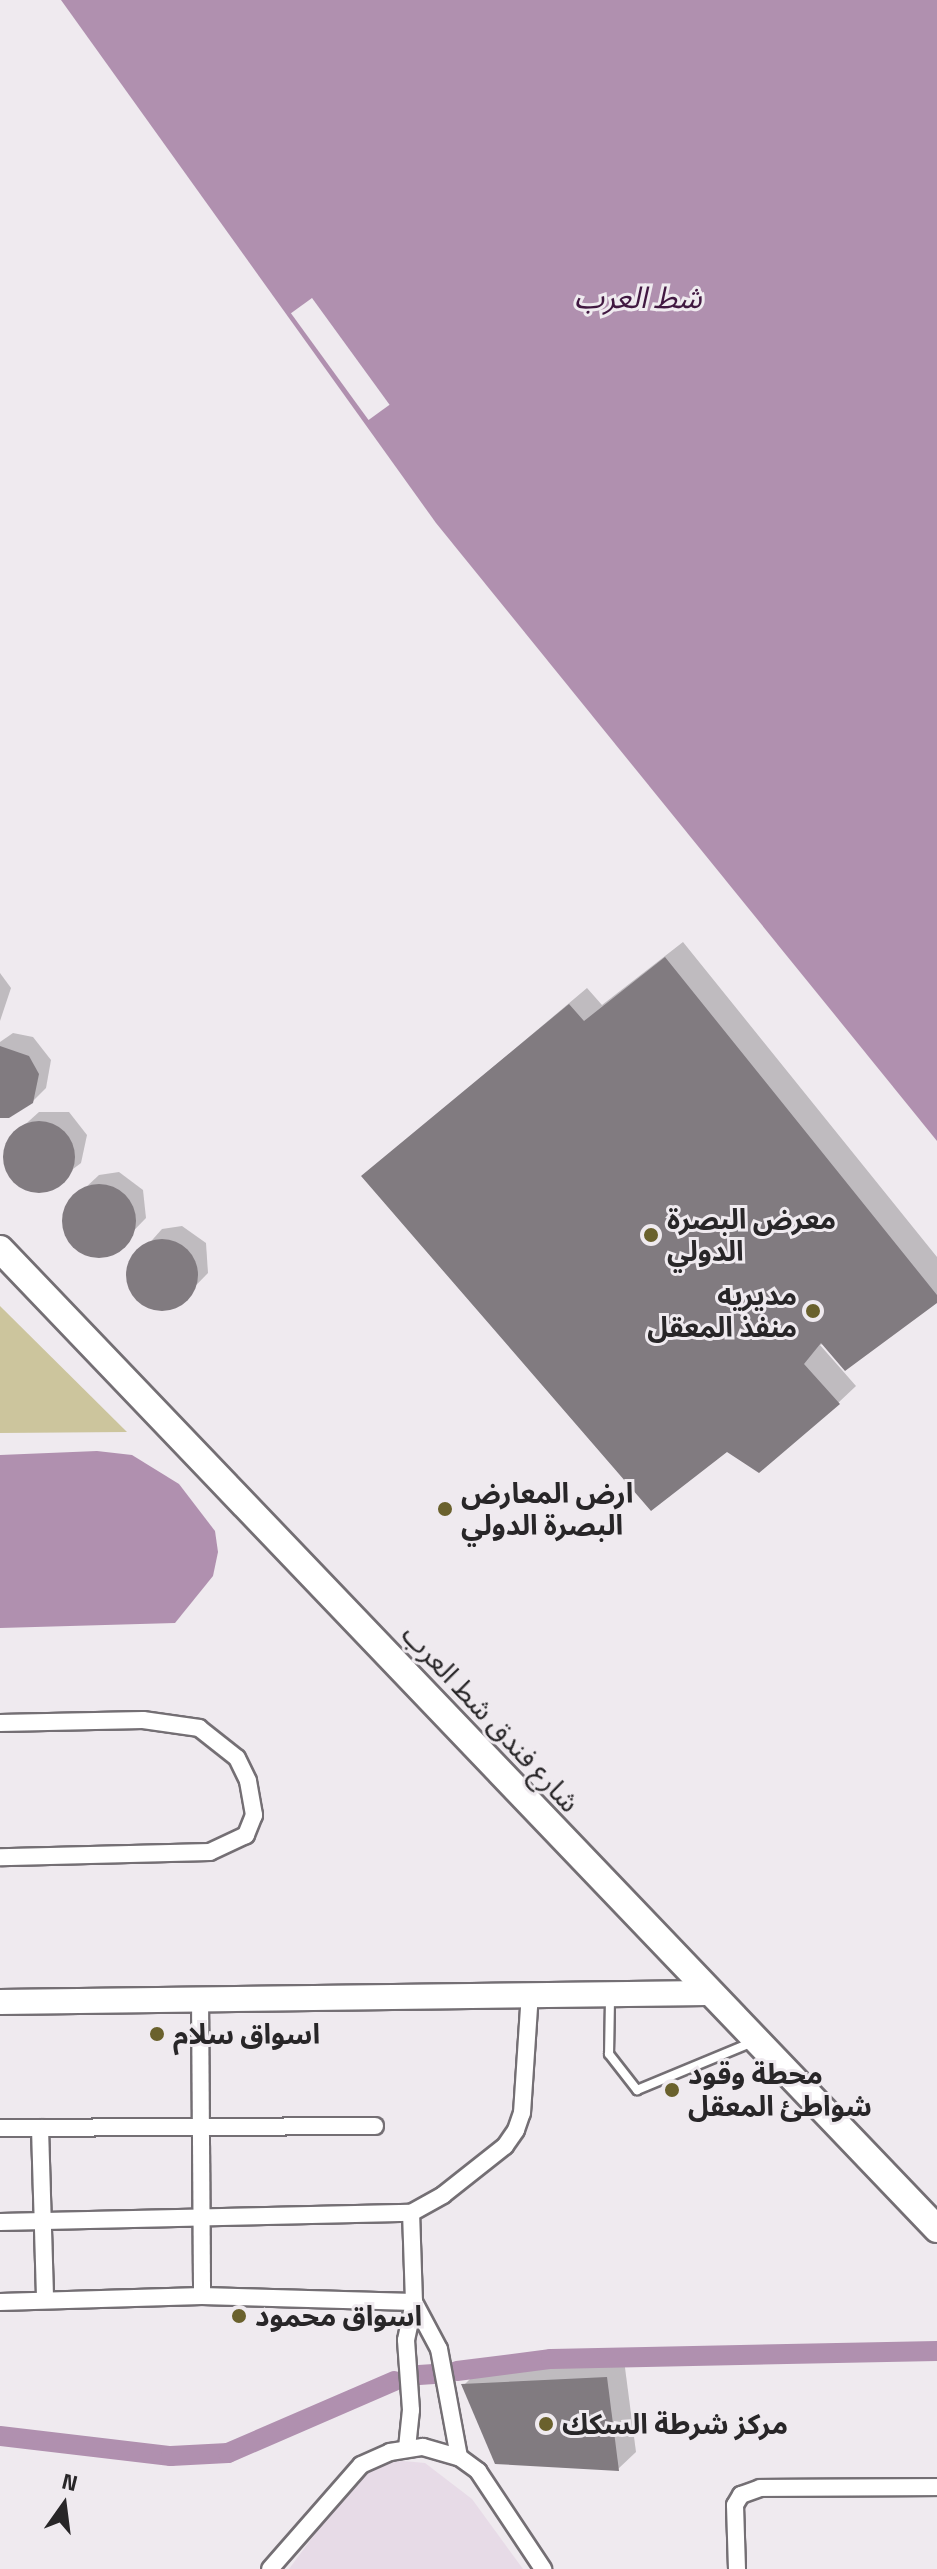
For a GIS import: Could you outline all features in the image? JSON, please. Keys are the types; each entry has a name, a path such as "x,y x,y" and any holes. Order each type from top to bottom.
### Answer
{"main road":[{"name":"شارع فندق شط العرب","path":"0,1249 707,1993 937,2229"}],"street":[{"path":"0,1723 143,1720 199,1728 237,1758 248,1781 254,1815 246,1835 210,1852 0,1857"},
{"path":"0,2002 200,1997 707,1993"},
{"path":"0,2222 411,2213 443,2195 505,2146 516,2130 522,2113 530,1994"},
{"path":"200,1997 202,2296"},
{"path":"0,2128 375,2126"},
{"path":"40,2128 45,2300"},
{"path":"407,2448 411,2410 406,2340 414,2302 411,2213"},
{"path":"0,2302 202,2296 414,2302"},
{"path":"414,2302 439,2349 459,2457"},
{"path":"270,2569 361,2465 407,2448 459,2457 478,2471 543,2569"},
{"path":"737,2569 735,2505 741,2495 760,2488 937,2487"}],"lane":[{"path":"610,1994 609,2054 637,2090 754,2041"}],"shaded area":[{"path":"0,1306 127,1432 0,1433"},
{"path":"393,2460 425,2463 472,2499 523,2569 289,2569 363,2469"}],"water":[{"name":"شط العرب","path":"61,0 937,0 937,1141 436,523"},
{"path":"97,1451 132,1455 179,1484 215,1531 218,1552 213,1576 175,1623 0,1628 0,1455"}],"pier":[{"path":"312,298 390,405 369,420 291,313"}],"building":[{"name":"معرض البصرة الدولي","path":"665,957 937,1295 937,1303 845,1371 821,1343 804,1364 840,1404 759,1473 727,1452 651,1511 361,1176 569,1004 584,1021"},
{"path":"0,1046 29,1056 39,1074 33,1103 9,1118 0,1118"},
{"path":"46,1121 65,1131 73,1143 73,1171 65,1183 53,1191 32,1193 13,1183 5,1171 3,1150 13,1131 25,1123"},
{"path":"99,1184 113,1187 125,1195 133,1207 136,1221 133,1235 125,1247 113,1255 99,1258 85,1255 73,1247 65,1235 62,1221 65,1207 73,1195 85,1187"},
{"path":"169,1239 188,1249 196,1261 196,1289 188,1301 176,1309 155,1311 136,1301 128,1289 126,1268 136,1249 148,1241"},
{"name":"مركز شرطة السكك","path":"607,2377 619,2471 495,2464 461,2384"}],"waterway":[{"path":"457,2371 551,2359 937,2351"},
{"path":"419,2375 434,2374"},
{"path":"0,2436 171,2456 228,2453 394,2381"}],"place":[{"name":"معرض البصرة الدولي","path":"651,1235"},
{"name":"مديريه منفذ المعقل","path":"813,1311"},
{"name":"ارض المعارض البصرة الدولي","path":"445,1509"},
{"name":"اسواق سلام","path":"157,2034"},
{"name":"محطة وقود شواطئ المعقل","path":"672,2090"},
{"name":"اسواق محمود","path":"239,2316"},
{"name":"مركز شرطة السكك","path":"546,2424"}]}
